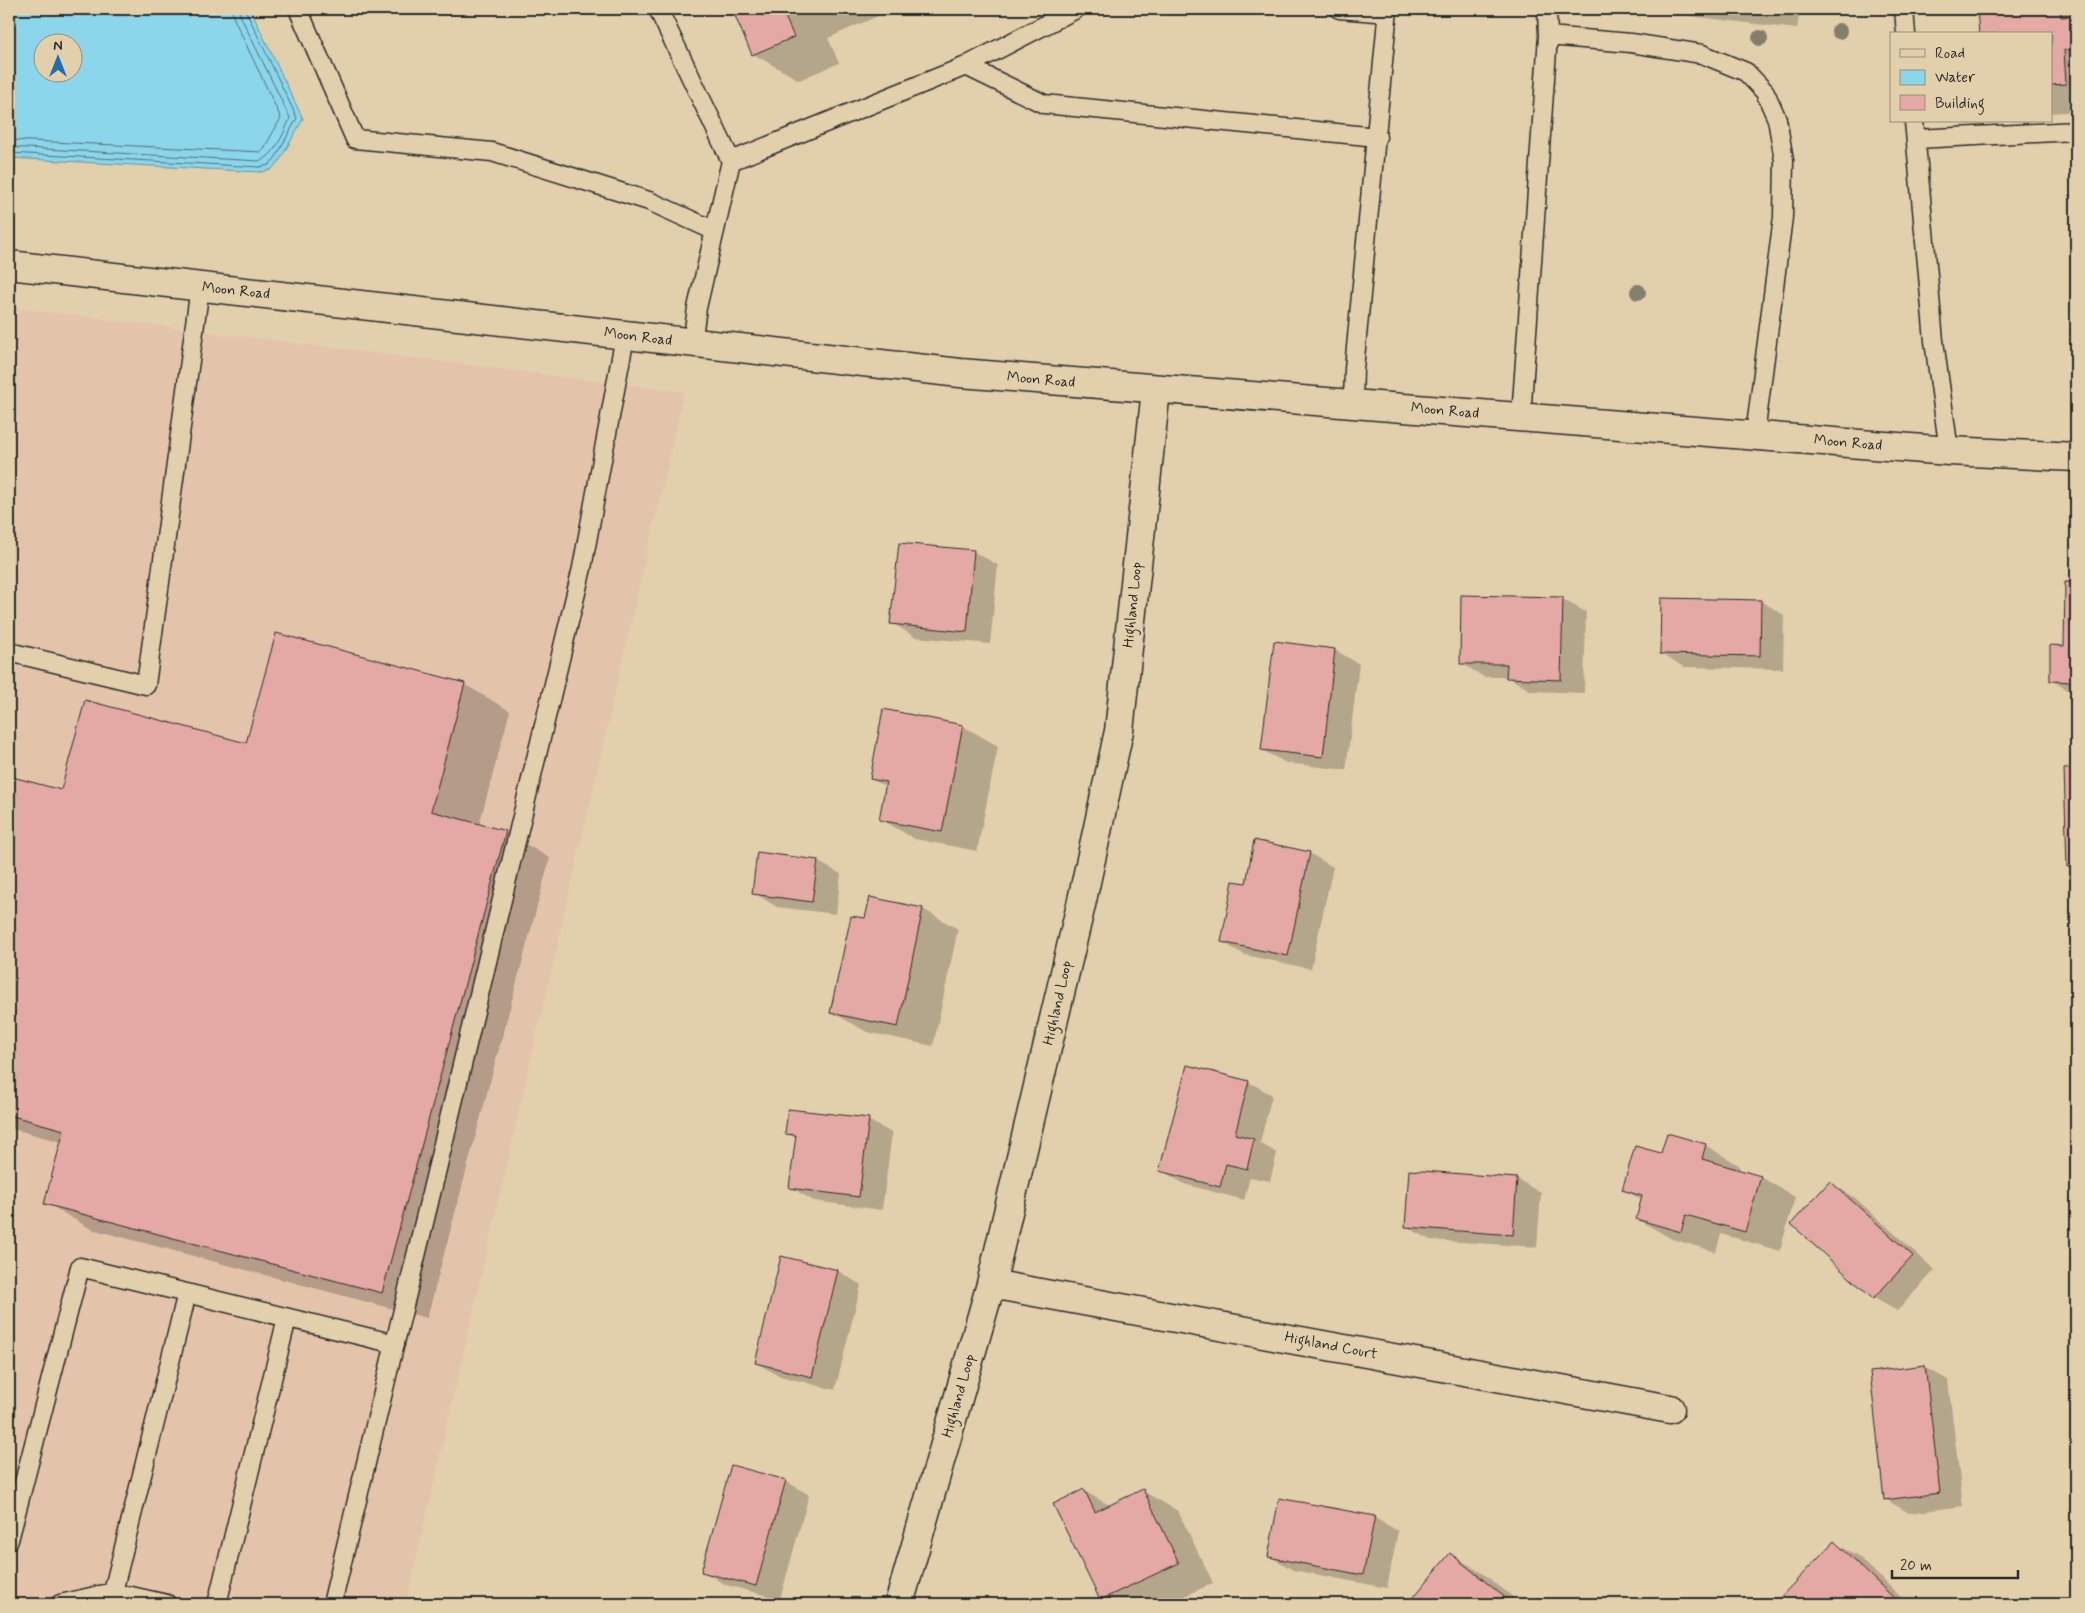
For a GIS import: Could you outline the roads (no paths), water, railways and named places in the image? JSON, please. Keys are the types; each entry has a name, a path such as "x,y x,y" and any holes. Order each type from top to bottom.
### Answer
{"street":[{"name":"Moon Road","path":"9,265 960,373 1156,390 1949,451 2076,457"},
{"name":"Highland Loop","path":"899,1604 991,1284 1081,905 1119,731 1156,390"},
{"name":"Highland Court","path":"991,1284 1670,1409"}],"lane":[{"path":"298,9 354,139 492,152 649,201 715,231"},
{"path":"658,9 731,161 697,308 692,343"},
{"path":"731,161 966,66 1076,9"},
{"path":"1338,9 1388,11 1354,369 1354,404"},
{"path":"1521,417 1548,36 1547,9"},
{"path":"1904,9 1906,32"},
{"path":"1548,36 1631,43 1702,54 1746,72 1764,92 1777,120 1784,160 1783,217 1755,435"},
{"path":"966,66 1044,104 1377,137"},
{"path":"1914,122 1934,341 1949,451"},
{"path":"1916,139 2076,131"},
{"path":"9,652 146,685 200,287"},
{"path":"332,1604 582,568 624,336"},
{"path":"9,1540 80,1267 395,1344"},
{"path":"113,1592 187,1293"},
{"path":"217,1604 287,1318"},
{"path":"60,1604 113,1592 167,1604"}],"water":[{"path":"9,9 250,9 303,119 280,160 271,170 260,172 9,158"}]}
